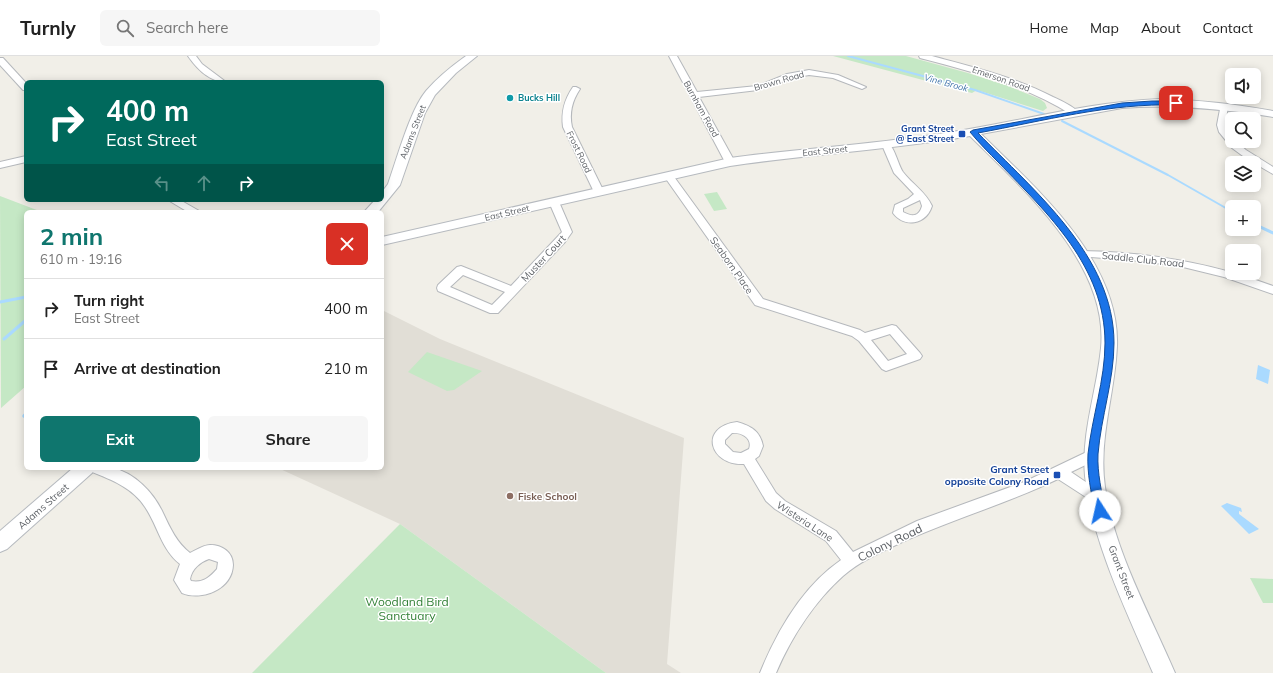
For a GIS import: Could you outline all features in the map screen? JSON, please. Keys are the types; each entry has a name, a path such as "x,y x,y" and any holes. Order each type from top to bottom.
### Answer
{"street":[{"path":"192,56 199,66 219,80"},
{"name":"Adams Street","path":"384,198 394,186 419,113 430,93 452,71 472,56"},
{"name":"Burnham Road","path":"673,56 730,162"},
{"name":"Emerson Road","path":"923,56 937,58 1018,84 1061,103 1075,112"},
{"path":"0,60 24,86"},
{"name":"Brown Road","path":"694,95 758,88 807,72 825,73 842,77 862,87"},
{"name":"Frost Road","path":"576,89 569,100 565,122 599,192"},
{"name":"East Street","path":"384,241 730,162 787,154 886,145 973,132 1075,112 1122,105 1152,102 1198,104 1224,106 1273,114"},
{"path":"1224,106 1221,117 1222,126 1230,140 1246,154 1273,171"},
{"name":"Grant Street","path":"973,132 1052,213 1070,236 1097,281 1105,306 1109,329 1107,369 1093,454 1097,496 1100,511 1115,557 1164,673"},
{"path":"886,145 899,173 919,195"},
{"path":"0,165 24,159"},
{"name":"Seaborn Place","path":"669,176 758,302 850,331 863,338"},
{"path":"180,202 193,210"},
{"name":"Adams Street","path":"373,210 380,202"},
{"name":"Muster Court","path":"513,291 461,270 442,288 494,310 513,291 560,242 567,232 554,202"},
{"name":"Saddle Club Road","path":"1081,254 1102,254 1170,260 1226,273 1273,290"},
{"name":"Colony Road","path":"768,673 779,647 810,600 838,571 864,553 922,526 1028,486 1093,454"},
{"name":"Wisteria Lane","path":"747,458 771,497 780,505 831,536 852,562"},
{"name":"Adams Street","path":"0,543 84,470"},
{"path":"102,470 123,478 145,496 174,549 190,562"},
{"path":"1058,472 1097,496"}],"shaded area":[{"name":"Fiske School","path":"384,311 440,339 684,438 667,664 681,673 606,673 400,524 282,470 384,470"}],"green space":[{"path":"833,56 906,56 1008,86 1040,99 1045,103 1047,108 1043,111 977,90 972,93"},
{"path":"717,192 727,209 714,211 704,194"},
{"path":"0,196 37,210 24,210 24,388 1,408"},
{"path":"427,352 482,371 454,390 447,391 408,372"},
{"name":"Woodland Bird Sanctuary","path":"400,524 606,673 252,673"},
{"path":"1250,578 1273,579 1273,603 1263,603"}],"water":[{"path":"1258,365 1270,370 1268,384 1256,379"},
{"path":"1227,503 1241,508 1242,512 1239,511 1239,514 1259,529 1249,534 1221,506"}],"waterway":[{"name":"Vine Brook","path":"848,56 975,90 1044,114"},
{"name":"Vine Brook","path":"1062,121 1168,175 1225,208"},
{"name":"Vine Brook","path":"1261,227 1273,233"},
{"path":"0,302 24,297"},
{"path":"4,339 24,322"}],"place":[{"name":"Bucks Hill","path":"510,98"},
{"name":"Grant Street @ East Street","path":"962,134"},
{"name":"Grant Street opposite Colony Road","path":"1057,475"},
{"name":"Fiske School","path":"510,496"}],"route":[{"path":"1100,511 1094,475 1093,454 1107,369 1109,343 1108,320 1097,281 1070,236 1052,213 973,132 1075,112 1122,105 1152,102 1176,103"}]}
